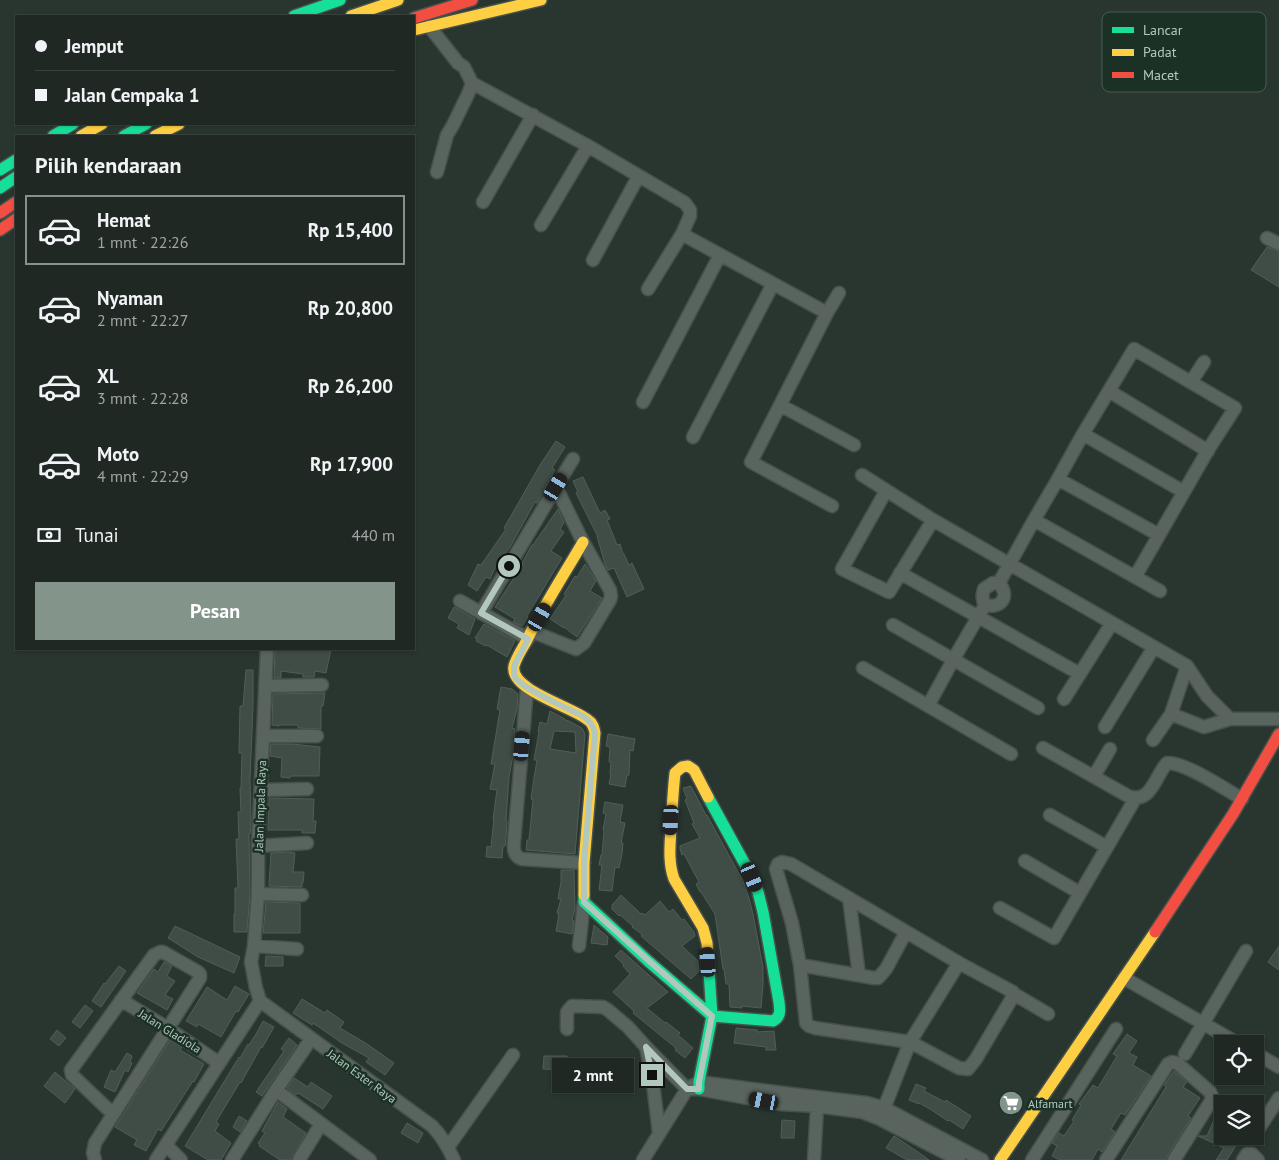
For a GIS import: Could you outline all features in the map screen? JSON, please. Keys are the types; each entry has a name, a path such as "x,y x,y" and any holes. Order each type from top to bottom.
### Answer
{"main road":[{"path":"297,15 340,0"},
{"path":"355,15 398,0"},
{"path":"415,18 472,0"},
{"path":"415,30 541,0"},
{"path":"55,135 71,125"},
{"path":"83,135 100,125"},
{"path":"126,135 144,125"},
{"path":"157,135 177,125"},
{"path":"0,170 15,161"},
{"path":"0,188 15,178"},
{"path":"0,213 15,203"},
{"path":"0,230 15,220"},
{"path":"583,542 529,635 514,666 514,671 516,678 527,688 583,716 593,725 595,733 584,863 584,902 712,1016 773,1021 779,1016 780,1011 763,912 752,877 694,770 688,766 682,767 675,773 669,859 674,879 699,921 707,944 712,1016 695,1087"},
{"path":"1000,1160 1144,950 1242,799 1279,734"}],"street":[{"path":"429,26 458,63 464,67 472,83 533,115 685,203 690,210 690,216 682,234 648,289"},
{"path":"436,172 447,135 472,83"},
{"path":"483,202 533,115"},
{"path":"541,225 588,146"},
{"path":"593,260 638,176"},
{"path":"682,234 827,313"},
{"path":"643,402 720,255"},
{"path":"693,437 773,284"},
{"path":"832,506 750,462 839,293"},
{"path":"998,583 1134,349 1235,408 1135,577"},
{"path":"1191,382 1204,362"},
{"path":"1109,391 1208,451"},
{"path":"780,405 854,445"},
{"path":"1083,434 1184,492"},
{"path":"481,613 573,459"},
{"path":"862,475 933,520 1187,666 1207,696 1230,718"},
{"path":"1058,479 1159,535"},
{"path":"460,601 529,635 576,649 581,647 610,600 610,590 583,542 556,487"},
{"path":"886,491 842,569 889,592 933,520"},
{"path":"1034,520 1160,591"},
{"path":"900,573 1080,674"},
{"path":"998,583 1005,593 1003,600 997,606 991,607 986,605 982,596 984,589 989,584 998,583"},
{"path":"928,706 986,605"},
{"path":"1064,700 1112,623"},
{"path":"892,625 1038,708"},
{"path":"1105,727 1154,647"},
{"name":"Jalan Impala Raya","path":"260,1001 251,962 258,894 258,846 267,650"},
{"path":"1153,740 1172,714 1187,666"},
{"path":"863,668 1011,754"},
{"path":"265,686 322,685"},
{"path":"527,688 514,842 515,854 519,858 528,860 584,863"},
{"path":"1172,714 1204,727 1230,718 1279,719"},
{"path":"263,736 316,736"},
{"path":"1043,748 1135,799 1145,796 1163,767 1167,763 1173,762 1188,768 1242,799"},
{"path":"1094,776 1110,749"},
{"path":"261,790 307,789"},
{"path":"1000,908 1054,938 1135,799"},
{"path":"1050,815 1107,847"},
{"path":"258,846 307,843"},
{"path":"1014,994 976,1059 968,1069 959,1068 910,1042 809,1026 805,1021 800,965 792,923 777,875 776,869 778,864 782,862 791,864 959,963 1010,990 1048,1014"},
{"path":"1025,862 1080,893"},
{"path":"258,894 302,895"},
{"path":"849,898 859,975"},
{"path":"579,946 584,902"},
{"path":"800,965 876,978 882,974 906,932"},
{"path":"254,946 297,949"},
{"path":"1185,1054 1246,951"},
{"path":"95,1160 93,1153 95,1143 199,980 198,972 163,952 157,953 70,1072 113,1114"},
{"path":"882,1114 910,1042 959,963"},
{"path":"1124,978 1224,1035"},
{"name":"Jalan Gladiola","path":"121,1000 169,1028 219,1063"},
{"path":"156,1160 260,1001"},
{"name":"Jalan Ester Raya","path":"260,1001 432,1126 441,1136 454,1160"},
{"path":"567,1029 567,1012 570,1007 603,1007 628,1027 646,1047 695,1087 781,1098 868,1103 882,1114 958,1160"},
{"path":"1032,1160 1116,1029"},
{"path":"232,1160 311,1039"},
{"path":"646,1047 652,1075 659,1133"},
{"path":"448,1147 514,1055"},
{"path":"1264,1058 1279,1067"},
{"path":"1106,1160 1168,1064 1172,1062 1177,1063 1210,1092 1212,1096 1211,1101 1174,1160"},
{"path":"643,1160 659,1133 695,1087"},
{"path":"276,1090 370,1160"},
{"path":"781,1098 817,1106 882,1114 982,1160"},
{"path":"1264,1120 1279,1098"},
{"path":"814,1160 817,1106"},
{"path":"299,1160 321,1124"},
{"path":"166,1146 181,1160"}],"building":[{"path":"1267,247 1279,252 1279,287 1251,270"},
{"path":"556,441 565,447 552,468 555,470 490,579 486,577 477,591 468,585 478,564 481,565 506,529 504,528"},
{"path":"583,477 600,513 605,510 610,519 607,520 617,545 620,544 629,565 632,563 644,589 627,597 614,568 608,570 605,564 598,537 576,493 578,492 573,481"},
{"path":"558,509 564,523 560,529 564,532 551,551 562,558 522,626 513,622 515,619 495,607 523,564 532,545"},
{"path":"585,564 596,581 590,591 602,598 577,637 550,619 566,595 564,594 575,576 577,577"},
{"path":"454,607 475,619 469,635 457,628 459,624 448,618"},
{"path":"484,624 515,641 507,657 476,641 477,639 475,638"},
{"path":"275,650 331,650 326,673 315,671 314,677 303,677 303,674 281,671 281,678 274,678"},
{"path":"246,670 253,670 250,780 251,824 249,834 250,894 247,932 234,932 235,888 238,888 236,839 239,839 238,812 241,812 242,753 239,753 240,706 243,706"},
{"path":"501,687 512,689 518,694 517,709 512,728 515,729 514,750 509,777 506,836 502,858 486,857 487,846 491,847 497,790 490,789 495,764 491,764 500,710 497,709"},
{"path":"325,693 323,706 321,706 321,729 298,728 298,725 272,725 273,694"},
{"path":"550,711 582,728 585,734 575,854 526,850 527,840 529,840 533,799 531,799 537,760 534,760 538,731 540,722 547,724","holes":["554,731 575,732 576,753 550,749"]},
{"path":"608,734 635,739 633,751 630,750 629,775 627,775 625,787 609,784 611,762 609,762 610,747 606,746"},
{"path":"271,744 320,747 319,776 281,777 282,758 270,756"},
{"path":"691,786 743,881 748,895 763,967 761,1008 730,1007 729,984 726,984 723,969 715,914 700,892 696,884 699,882 680,849 680,846 700,838 692,824 694,823 685,800 687,799 683,788"},
{"path":"269,798 314,799 313,821 316,821 315,833 302,833 302,830 268,830"},
{"path":"605,802 623,805 620,822 625,823 621,843 623,843 622,854 619,868 615,867 612,891 599,890 602,865 599,865 602,855 606,814 603,813"},
{"path":"271,853 295,853 293,872 304,872 302,887 269,886"},
{"path":"561,870 574,870 575,909 572,920 574,921 572,934 556,931 559,914 557,913 561,899 558,899"},
{"path":"621,895 641,914 645,915 660,901 669,912 673,909 682,920 684,919 695,936 682,946 698,961 699,971 691,979 612,909 612,905"},
{"path":"266,902 300,903 300,933 263,933"},
{"path":"594,925 608,937 607,945 591,943"},
{"path":"175,926 240,957 234,973 198,957 168,938"},
{"path":"1279,946 1279,970 1268,962"},
{"path":"621,950 668,992 647,1008 680,1033 678,1035 693,1048 685,1058 675,1050 676,1048 633,1013 634,1011 613,992 630,974 615,956"},
{"path":"266,956 283,957 283,966 265,966"},
{"path":"164,962 172,966 167,976 175,981 165,995 173,999 167,1010 137,993 154,969 158,972"},
{"path":"119,966 126,971 101,1007 92,1001"},
{"path":"235,986 249,994 238,1012 236,1011 221,1037 198,1024 197,1027 186,1021 207,987 227,1000"},
{"path":"302,999 325,1013 327,1010 344,1022 340,1028 394,1063 385,1075 366,1062 369,1058 342,1043 313,1023 312,1025 293,1013"},
{"path":"85,1005 93,1011 80,1028 72,1022"},
{"path":"263,1021 274,1027 216,1122 219,1124 215,1131 231,1143 221,1160 208,1160 185,1146"},
{"path":"736,1028 757,1030 757,1032 774,1031 776,1050 766,1050 766,1047 734,1043"},
{"path":"57,1030 66,1038 59,1046 50,1039"},
{"path":"1127,1034 1137,1041 1129,1053 1137,1057 1133,1065 1151,1076 1125,1115 1121,1113 1111,1129 1115,1132 1102,1152 1098,1149 1092,1160 1060,1160 1052,1156 1057,1146 1052,1143 1059,1133 1064,1136 1074,1121 1072,1120 1081,1105 1079,1104 1093,1085 1098,1088 1117,1056 1113,1054"},
{"path":"289,1038 297,1045 262,1096 256,1092 284,1051 281,1049"},
{"path":"170,1040 182,1047 180,1050 204,1064 161,1131 158,1129 146,1151 134,1145 137,1140 115,1127"},
{"path":"127,1053 132,1056 130,1062 132,1063 128,1072 125,1070 115,1092 104,1087 111,1070 115,1072"},
{"path":"544,1056 567,1056 566,1070 543,1069"},
{"path":"1174,1071 1187,1082 1183,1087 1200,1098 1188,1116 1191,1118 1166,1160 1121,1160 1166,1087 1164,1085"},
{"path":"55,1072 75,1089 65,1103 44,1086"},
{"path":"294,1078 308,1087 311,1082 332,1096 323,1109 298,1093 296,1095 287,1088"},
{"path":"916,1084 926,1088 924,1091 945,1102 946,1100 971,1116 963,1129 919,1103 909,1100"},
{"path":"278,1102 287,1109 283,1117 306,1133 291,1160 280,1160 259,1146 260,1144 258,1143 265,1133 262,1131"},
{"path":"239,1116 247,1121 240,1132 233,1127"},
{"path":"782,1120 795,1121 794,1138 781,1138"},
{"path":"1214,1120 1214,1143 1198,1136 1207,1136"},
{"path":"407,1123 423,1133 418,1143 401,1133"},
{"path":"894,1136 929,1160 907,1160 886,1148"},
{"path":"1218,1145 1236,1145 1227,1160 1216,1160 1224,1148"}],"traffic: fast":[{"path":"297,15 340,0"},
{"path":"55,135 71,125"},
{"path":"126,135 144,125"},
{"path":"0,170 15,161"},
{"path":"0,188 15,178"},
{"path":"584,895 584,902 712,1016 773,1021 776,1019 780,1008 758,892 752,877 708,797"},
{"path":"699,1089 712,1016 708,956"}],"traffic: slow":[{"path":"354,15 398,0"},
{"path":"415,30 541,0"},
{"path":"83,135 100,125"},
{"path":"157,135 177,125"},
{"path":"583,542 539,617 514,666 515,675 521,683 590,721 594,727 584,863 584,895"},
{"path":"708,797 694,770 688,766 682,767 675,773 670,841 671,866 674,879 703,928 708,956"},
{"path":"1000,1160 1155,932"}],"traffic: jam":[{"path":"415,18 472,0"},
{"path":"0,213 15,203"},
{"path":"0,230 15,220"},
{"path":"1155,932 1233,814 1279,734"}],"place":[{"name":"Alfamart","path":"1011,1103"}],"route":[{"path":"509,566 481,613 528,639 514,666 516,678 527,688 589,720 593,725 595,733 584,863 584,902 712,1016 699,1089 687,1089 646,1047 652,1075"}]}
